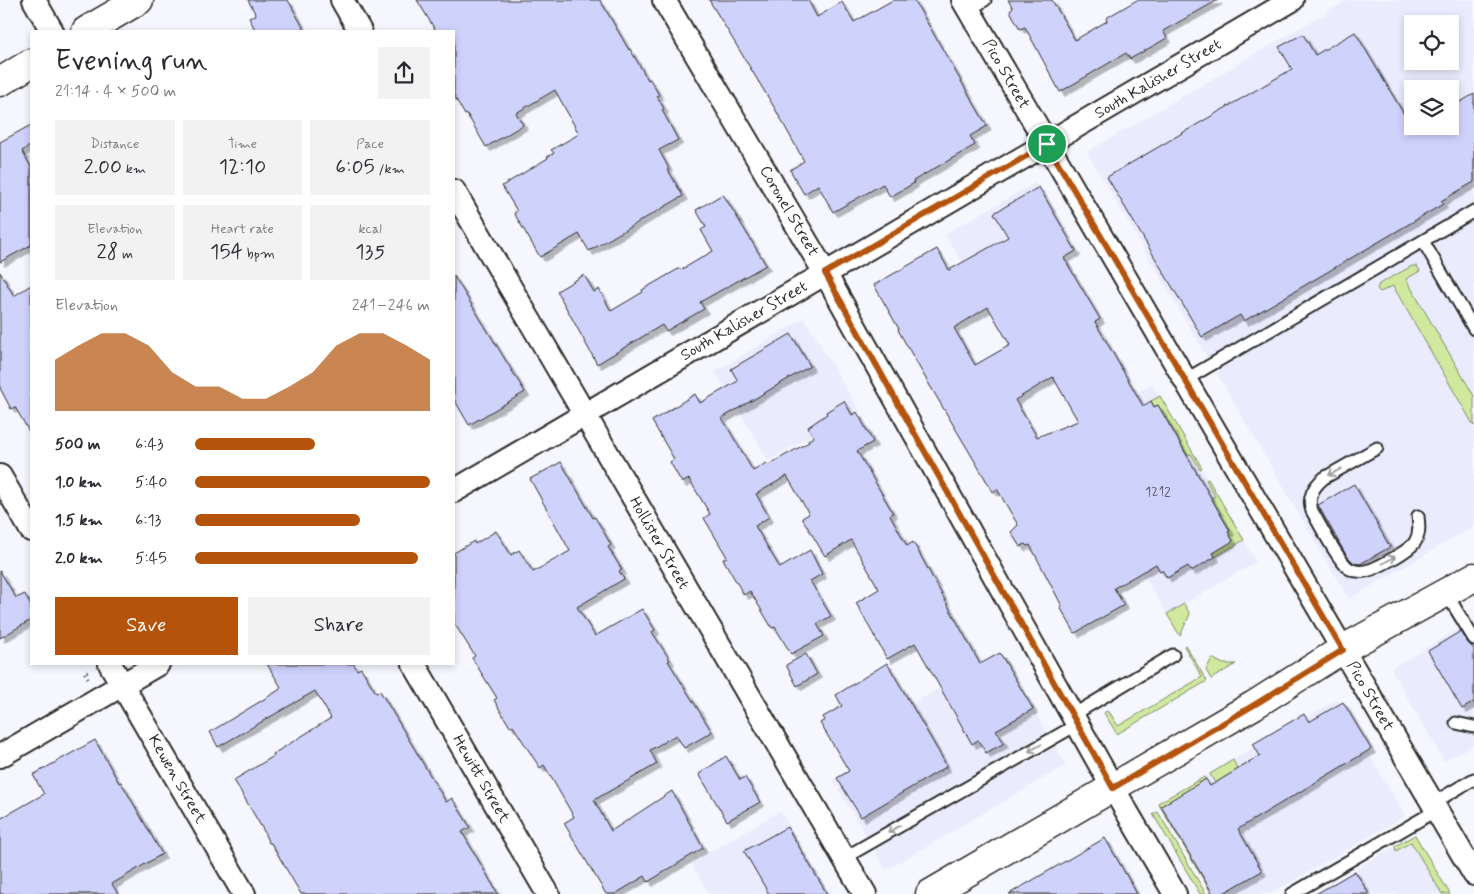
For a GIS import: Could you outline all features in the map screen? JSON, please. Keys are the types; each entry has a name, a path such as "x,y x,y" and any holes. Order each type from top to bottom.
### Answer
{"main road":[{"path":"88,30 139,0"},
{"path":"0,82 30,65"},
{"path":"930,894 1254,705 1343,650 1474,577"}],"street":[{"path":"34,0 51,30"},
{"path":"342,0 359,30"},
{"name":"Coronel Street","path":"664,0 825,273 1113,788 1175,894"},
{"name":"South Kalisher Street","path":"455,490 1047,144 1284,2"},
{"name":"Pico Street","path":"972,3 1047,144 1474,874"},
{"name":"Hollister Street","path":"455,194 864,894"},
{"path":"0,476 30,528"},
{"path":"0,756 156,665"},
{"name":"Hewitt Street","path":"415,665 548,894"},
{"name":"Kewen Street","path":"100,668 122,685 244,894"}],"lane":[{"path":"1185,380 1474,211"},
{"path":"1423,241 1474,329"},
{"path":"1377,448 1324,478 1312,492 1310,502 1312,511 1342,562 1353,570 1364,572 1409,549 1417,537 1418,516"},
{"path":"1446,593 1474,639"},
{"path":"844,858 1075,719 1173,656"},
{"path":"1456,723 1474,727"},
{"path":"1292,894 1435,807 1474,779"}],"path":[{"path":"88,678 84,672 100,668"}],"shaded area":[{"path":"1348,0 1474,0 1474,526 1349,599 1087,152"},
{"path":"1035,183 1074,249 985,302 945,234"},
{"path":"804,318 858,408 769,461 715,372"},
{"path":"1152,384 1256,562 1167,614 1063,436"},
{"path":"1474,620 1474,744 1444,761 1391,669"},
{"path":"1000,653 1066,765 886,870 833,780 894,745 909,706"},
{"path":"1337,700 1405,816 1270,894 1212,894 1158,803"},
{"path":"780,811 829,894 709,894 691,863"},
{"path":"1415,835 1450,894 1313,894"}],"green space":[{"path":"1412,266 1417,266 1420,271 1406,279 1474,396 1474,426 1393,286 1380,292 1377,289 1379,284"},
{"path":"1160,396 1202,468 1200,469 1191,454 1187,455 1158,405 1154,407 1151,401"},
{"path":"1208,479 1244,540 1215,557 1213,553 1230,530 1211,498 1215,496 1206,480"},
{"path":"1184,604 1190,614 1180,636 1167,614"},
{"path":"1185,645 1207,681 1117,734 1104,713 1106,711 1110,713 1118,726 1202,677"},
{"path":"1212,658 1223,664 1236,664 1211,679 1206,670"},
{"path":"1233,760 1239,772 1216,785 1210,774"},
{"path":"1204,777 1207,781 1215,894 1212,894 1158,803"},
{"path":"1158,812 1206,894 1200,894 1153,814"},
{"path":"1415,835 1450,894 1442,894 1411,842 1396,851 1395,846"}],"building":[{"path":"248,0 288,0 304,30 255,30 249,18 256,15"},
{"path":"417,0 600,0 629,50 659,95 657,96 664,109 662,110 678,140 659,150 683,196 589,251 579,234 540,257 514,213 517,211 502,186 548,158 554,153 551,150 579,134 555,90 516,113 523,125 486,147 455,98 455,30 435,30"},
{"path":"709,0 808,0 817,17 842,2 854,22 893,0 914,0 987,126 970,136 975,145 913,181 914,183 890,197 883,184 833,212 818,185 804,194 790,170 804,161 774,107"},
{"path":"1008,0 1052,0 1075,40 1107,21 1106,18 1137,0 1218,0 1163,31 1167,38 1130,59 1126,53 1060,92 1025,27 1020,29 1010,11 1013,8"},
{"path":"1355,32 1404,114 1404,135 1459,135 1459,103 1474,94 1474,182 1441,201 1443,204 1244,321 1240,315 1202,337 1107,177 1292,69 1279,47 1303,34 1315,55"},
{"path":"30,126 30,146 22,151 30,165 30,246 0,262 0,142"},
{"path":"1039,187 1076,251 1064,258 1100,319 1095,322 1143,406 1151,401 1154,407 1158,405 1230,531 1228,532 1233,541 1213,553 1215,557 1191,571 1188,566 1167,578 1156,564 1114,588 1124,605 1075,633 1060,607 1062,606 1030,545 1027,546 1025,544 1020,547 1011,532 1018,525 997,489 993,492 926,379 874,285 937,249 949,270 1008,237 994,213","holes":["988,307 1010,345 975,365 954,328","1053,377 1078,421 1037,437 1015,400"]},
{"path":"723,194 766,265 700,302 704,309 666,331 662,325 597,364 557,291 584,275 594,292 599,289 611,311 643,292 642,290 713,251 701,230 706,227 696,210"},
{"path":"0,272 14,296 30,286 30,433 15,407 11,409 0,388"},
{"path":"455,278 525,392 469,425 455,401"},
{"path":"791,334 810,366 722,418 753,471 766,463 768,465 809,442 808,440 814,437 808,427 827,414 826,412 844,401 852,415 857,412 873,442 857,451 893,513 890,515 907,546 913,542 980,664 1000,653 1033,709 996,730 1004,743 986,753 978,740 972,744 915,643 887,659 856,603 879,589 851,540 825,556 802,518 809,514 787,476 756,494 769,517 755,526 780,568 810,550 822,574 810,581 831,616 817,624 824,636 791,654 775,627 772,628 750,591 744,595 723,559 727,557 704,518 710,514 689,479 682,483 670,462 674,459 652,421 695,394 700,403 738,381 731,369"},
{"path":"561,462 611,545 608,547 622,570 619,571 624,579 577,607 595,636 642,609 655,630 652,632 670,660 668,661 712,732 684,748 676,735 650,750 657,764 594,800 611,831 672,791 703,848 648,882 645,876 615,894 606,894 581,852 564,823 574,817 544,765 540,768 513,726 510,727 494,700 497,698 472,658 475,656 455,625 455,552 474,541 475,544 496,531 511,555 519,550 533,572 570,551 530,479"},
{"path":"1354,484 1390,547 1360,564 1354,563 1346,555 1318,505"},
{"path":"0,571 16,598 25,594 30,604 30,621 0,638"},
{"path":"1461,631 1474,649 1474,702 1462,709 1428,651"},
{"path":"806,654 817,674 797,686 786,665"},
{"path":"887,663 946,767 861,817 837,778 849,771 820,723 825,720 823,717 842,706 836,695"},
{"path":"268,665 354,665 357,670 361,668 376,693 380,691 446,802 452,798 470,827 462,832 498,894 301,894 271,843 269,843 234,780 331,718 315,691 218,747 210,732 281,687"},
{"path":"1343,702 1371,749 1238,829 1262,871 1222,894 1213,894 1161,806 1206,779 1210,786 1260,756 1253,744 1304,714 1309,722"},
{"path":"95,740 162,854 112,884 118,894 0,894 0,819 44,794 33,775"},
{"path":"726,756 740,780 745,777 760,802 727,821 699,774"},
{"path":"787,827 827,894 769,894 744,851"},
{"path":"1105,838 1137,894 1009,894"},
{"path":"1355,871 1369,894 1316,894"}],"route":[{"path":"1047,144 1343,650 1113,788 825,273 1047,144"}]}
